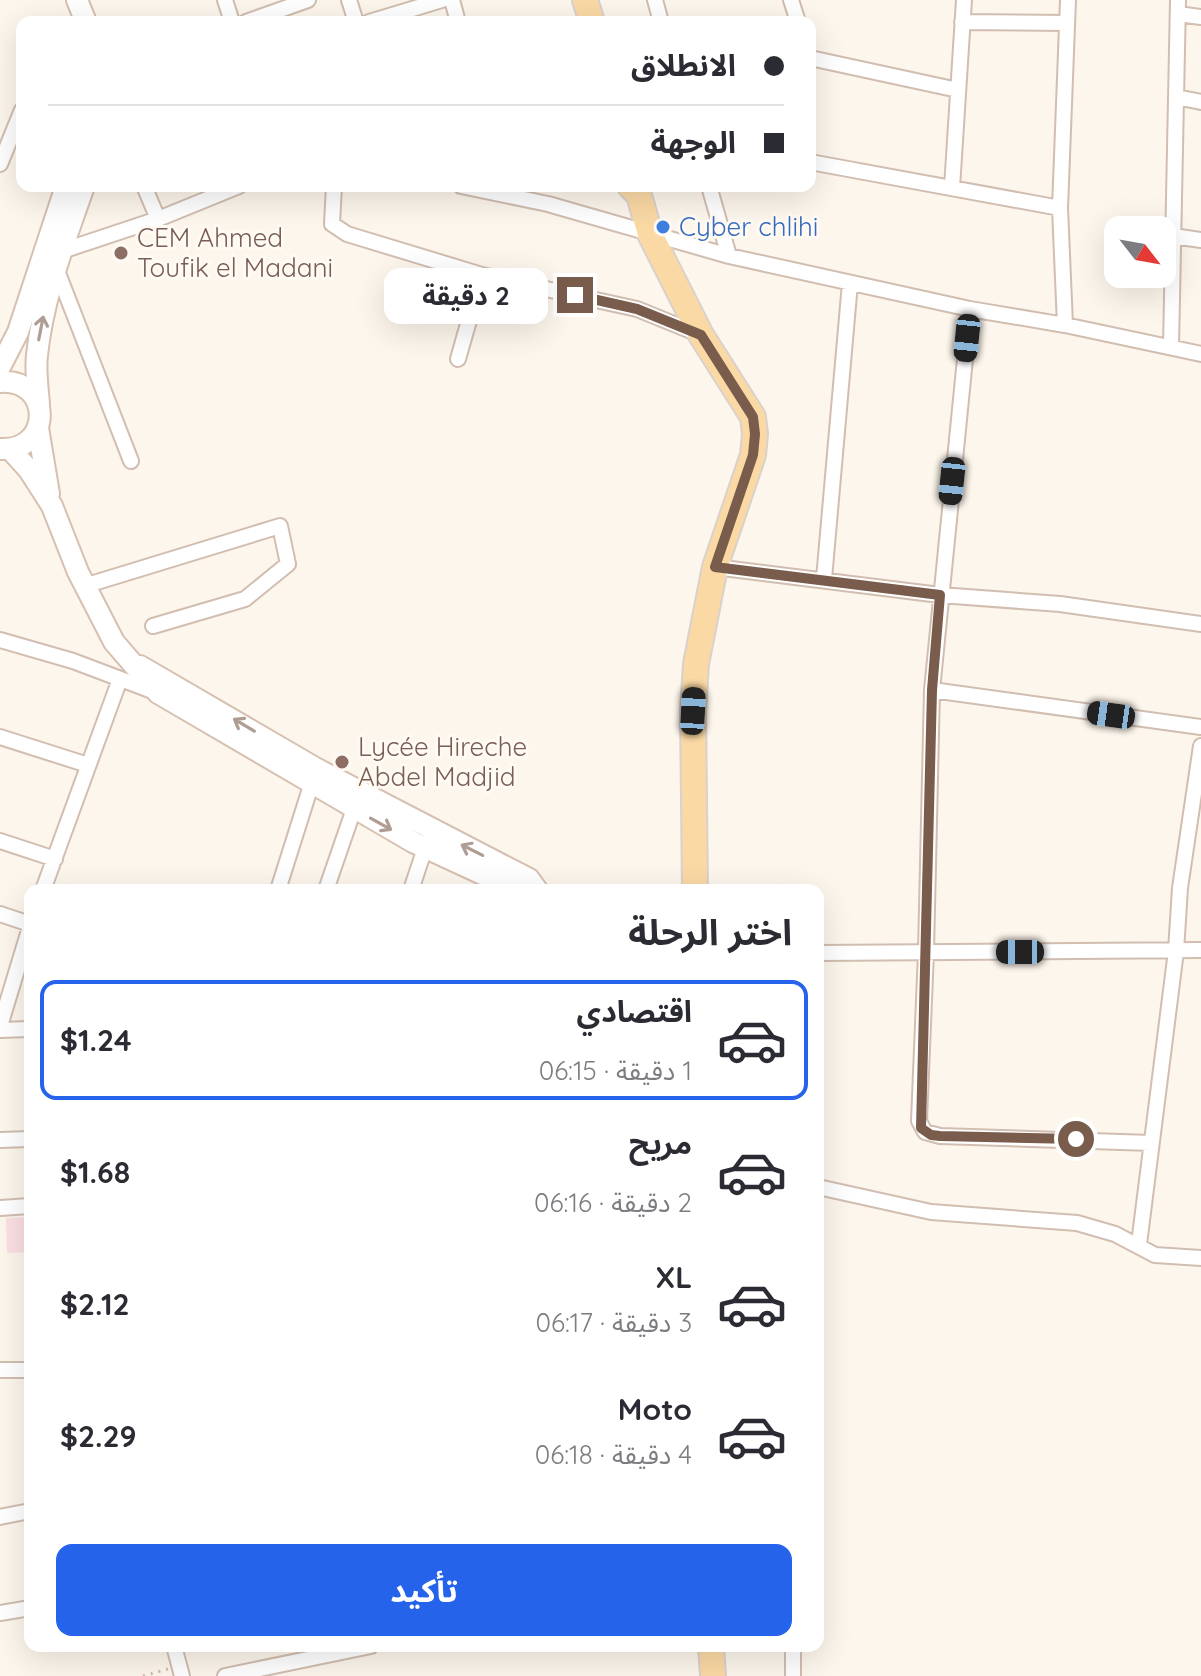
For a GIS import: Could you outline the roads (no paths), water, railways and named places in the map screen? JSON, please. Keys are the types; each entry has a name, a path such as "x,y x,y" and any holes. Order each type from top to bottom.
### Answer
{"main road":[{"path":"638,192 650,234 701,335 753,417 755,434 753,455 715,567 696,664 693,711 695,884"},
{"path":"711,1652 713,1676"}],"street":[{"path":"263,16 308,0"},
{"path":"389,16 442,0"},
{"path":"952,188 964,0"},
{"path":"1065,325 1060,208 1068,0"},
{"path":"1173,216 1178,7 1201,17"},
{"path":"962,22 1067,23"},
{"path":"816,59 958,90"},
{"path":"1176,97 1201,102"},
{"path":"0,164 16,125"},
{"path":"816,163 1060,208"},
{"path":"52,506 38,428 36,359 65,192"},
{"path":"0,367 53,259 81,192"},
{"path":"147,192 158,219"},
{"path":"53,259 224,192"},
{"path":"334,192 332,224 347,234 482,275 637,309 701,335"},
{"path":"490,192 548,204 729,256 970,309 1065,325 1201,354"},
{"path":"544,192 548,204"},
{"path":"711,192 729,256"},
{"path":"1176,236 1201,240"},
{"path":"53,259 131,461"},
{"path":"458,359 482,275"},
{"path":"824,579 850,283"},
{"path":"1171,347 1172,288"},
{"path":"970,309 932,690 919,1121 925,1132 940,1136 1151,1143"},
{"path":"0,382 23,385 33,393 39,405"},
{"path":"5,449 22,446 38,428"},
{"path":"5,449 29,470 52,506 84,586 114,642 158,693"},
{"path":"84,586 280,526 288,564 245,599 153,626"},
{"path":"715,567 940,595 1060,604 1201,624"},
{"path":"0,640 73,661 158,693 314,776"},
{"path":"130,660 314,776 507,884"},
{"path":"45,884 120,679"},
{"path":"932,690 1201,727"},
{"path":"0,737 88,765"},
{"path":"1139,1244 1176,951 1180,888 1201,746"},
{"path":"280,884 314,776"},
{"path":"328,884 357,801"},
{"path":"413,884 428,839"},
{"path":"428,839 529,879 533,884"},
{"path":"0,841 55,859"},
{"path":"0,914 24,923"},
{"path":"24,946 0,1028 24,1029"},
{"path":"824,953 1201,950"},
{"path":"0,1140 24,1139"},
{"path":"824,1188 931,1212 1077,1223 1115,1234 1155,1255 1201,1258"},
{"path":"0,1208 24,1206"},
{"path":"0,1370 24,1370"},
{"path":"0,1517 24,1512"},
{"path":"0,1613 24,1609"},
{"path":"284,1652 286,1662"},
{"path":"225,1676 339,1652"},
{"path":"793,1652 793,1676"}],"place":[{"name":"Cyber chlihi","path":"663,227"},
{"name":"CEM Ahmed Toufik el Madani","path":"121,253"},
{"name":"Lycée Hireche Abdel Madjid","path":"342,762"}]}
